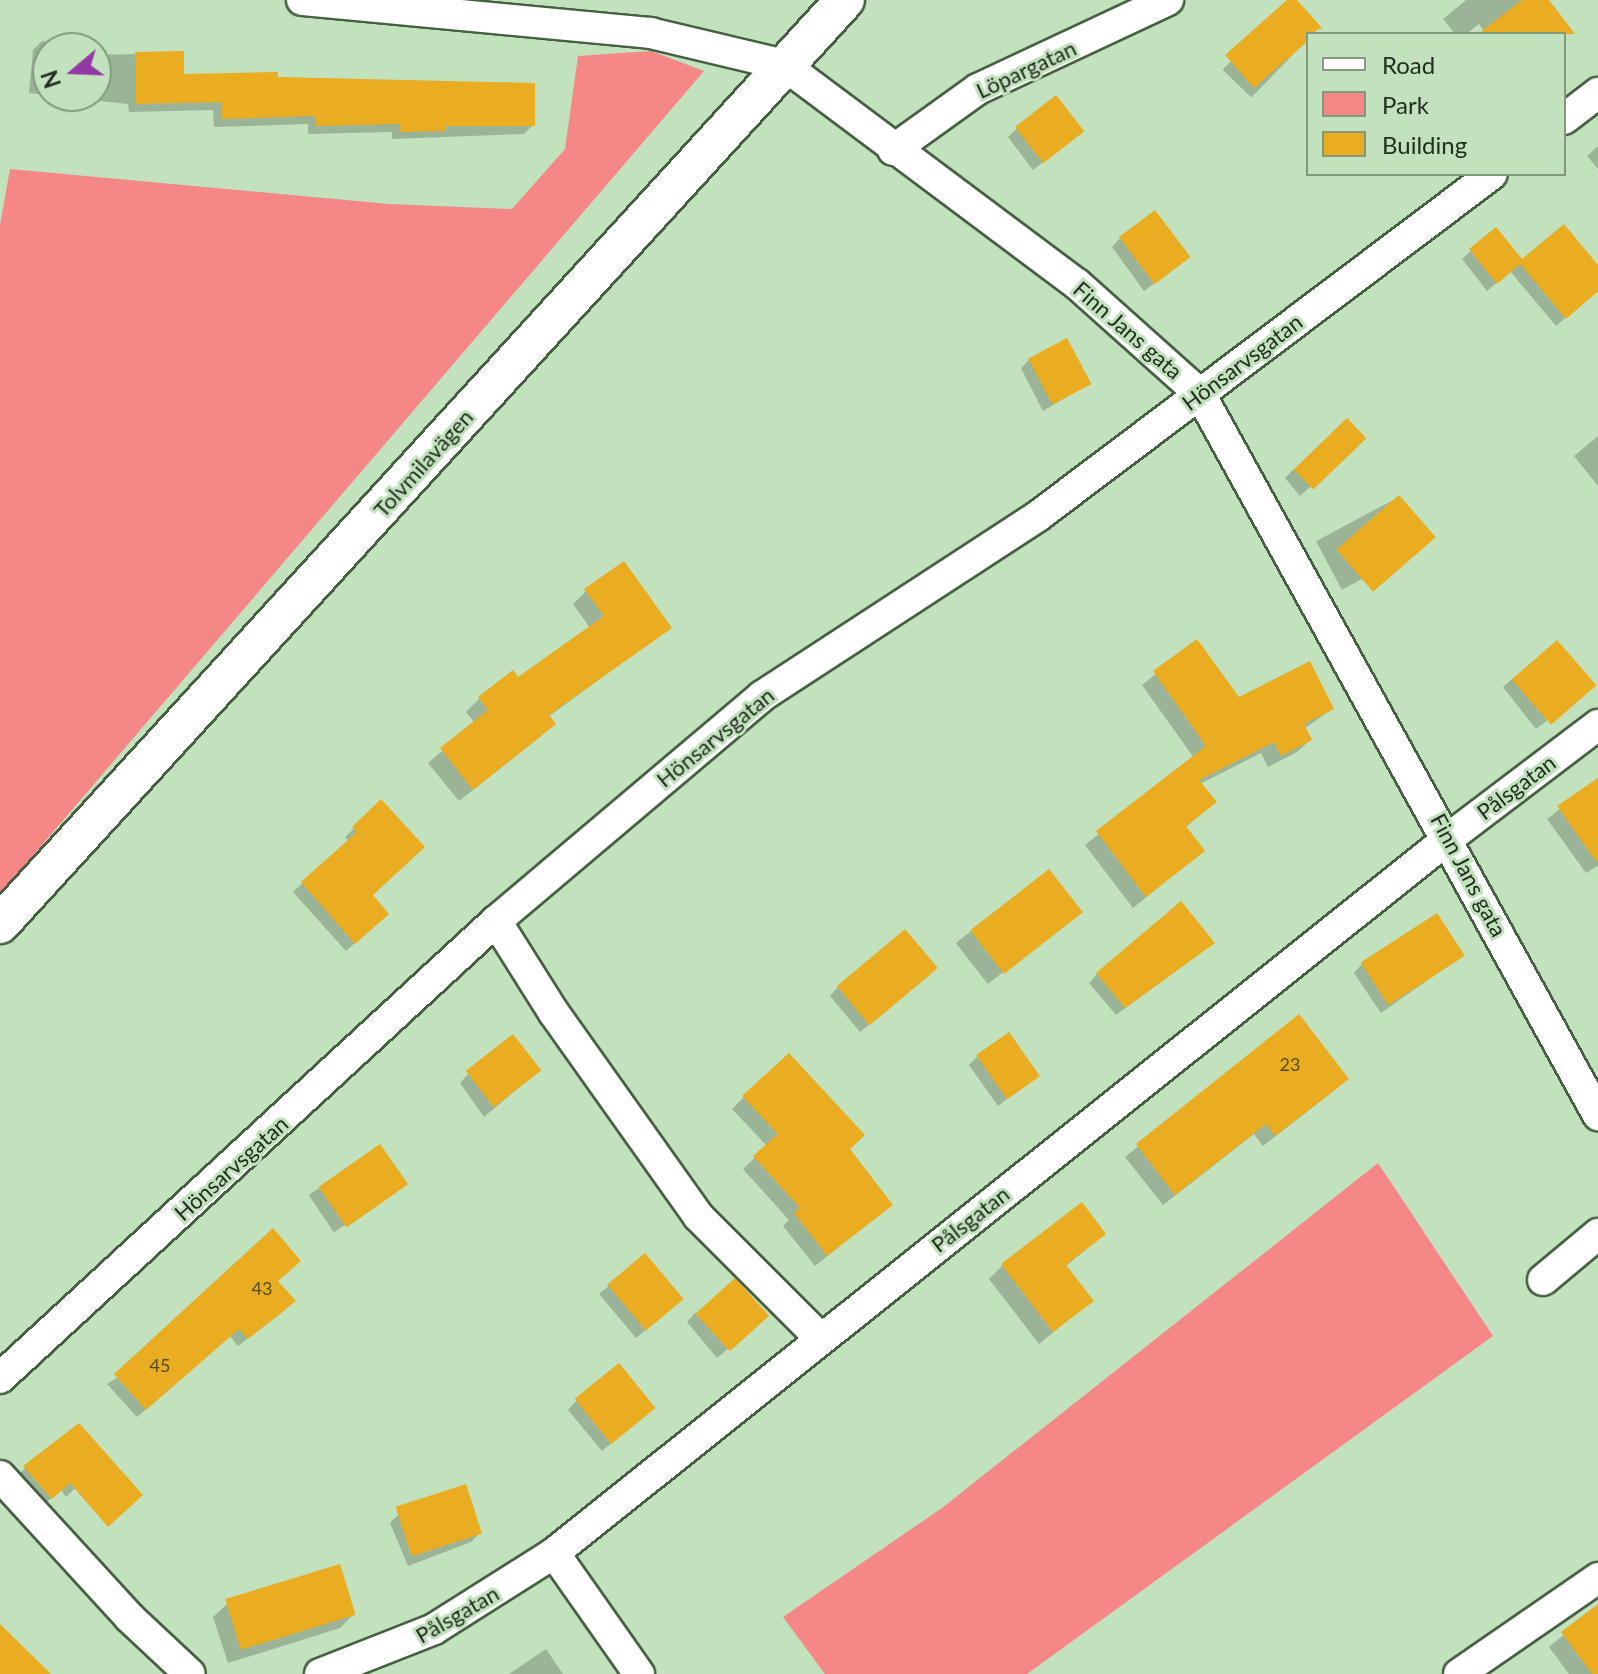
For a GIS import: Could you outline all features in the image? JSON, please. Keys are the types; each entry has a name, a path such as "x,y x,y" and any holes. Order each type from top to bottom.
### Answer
{"street":[{"name":"Finn Jans gata","path":"302,0 650,33 784,65 893,150 1077,284 1200,394 1449,838 1598,1115"},
{"name":"Tolvmilavägen","path":"0,924 845,0"},
{"name":"Löpargatan","path":"893,150 978,89 1168,0"},
{"path":"1566,117 1598,93"},
{"name":"Hönsarvsgatan","path":"0,1378 496,921 762,696 1038,516 1489,176"},
{"name":"Pålsgatan","path":"320,1674 434,1629 554,1553 1449,838 1598,725"},
{"path":"496,921 554,1013 698,1216 820,1338"},
{"path":"1543,1280 1598,1234"},
{"path":"0,1476 129,1617 190,1674"},
{"path":"554,1553 639,1674"},
{"path":"1459,1674 1598,1578"}],"green space":[{"path":"651,51 704,71 0,894 0,225 10,169 389,204 512,209 565,149 578,56"},
{"path":"1378,1163 1493,1336 1027,1674 825,1674 783,1617 942,1508"}],"building":[{"path":"1287,0 1297,0 1322,28 1306,32 1306,43 1254,88 1225,55"},
{"path":"1522,0 1549,0 1575,34 1566,32 1481,32"},
{"path":"184,51 184,74 278,72 278,77 535,83 535,126 445,126 445,131 400,132 400,124 316,126 316,116 222,119 221,102 136,104 135,52"},
{"path":"1056,95 1084,131 1043,163 1015,127"},
{"path":"1155,210 1191,257 1155,284 1119,237"},
{"path":"1564,224 1598,265 1598,291 1566,319 1520,264 1497,284 1469,249 1496,227 1522,259"},
{"path":"1067,338 1091,384 1053,405 1028,359"},
{"path":"1347,418 1366,438 1313,490 1294,469"},
{"path":"1399,495 1436,537 1373,592 1336,549"},
{"path":"624,561 672,628 549,715 556,724 473,790 440,748 488,710 478,697 513,670 518,677 604,616 584,589"},
{"path":"1197,639 1239,697 1310,661 1334,709 1304,724 1312,740 1281,756 1274,742 1199,780 1217,802 1186,826 1205,851 1146,897 1096,831 1206,746 1153,671"},
{"path":"1557,640 1596,685 1551,725 1512,679"},
{"path":"1598,778 1598,864 1557,806"},
{"path":"381,799 425,847 373,895 389,914 355,944 301,882 357,832 352,827"},
{"path":"1049,869 1083,912 1004,974 970,931"},
{"path":"1181,901 1215,943 1125,1008 1096,973"},
{"path":"1437,913 1465,956 1388,1005 1361,963"},
{"path":"905,929 938,968 870,1025 837,986"},
{"path":"1299,1014 1349,1079 1275,1136 1266,1124 1175,1195 1136,1144"},
{"path":"1009,1032 1040,1076 1007,1099 976,1055"},
{"path":"513,1034 541,1070 494,1107 466,1071"},
{"path":"789,1053 865,1135 850,1149 893,1205 827,1256 794,1213 800,1208 753,1156 778,1134 742,1096"},
{"path":"380,1144 408,1184 347,1227 319,1187"},
{"path":"1082,1202 1106,1234 1066,1265 1094,1301 1053,1332 1001,1264"},
{"path":"273,1228 301,1261 278,1281 296,1301 248,1339 239,1329 146,1410 114,1374"},
{"path":"645,1253 684,1299 646,1330 607,1284"},
{"path":"735,1278 769,1316 730,1351 696,1313"},
{"path":"619,1363 656,1408 611,1444 575,1399"},
{"path":"79,1423 143,1495 108,1527 70,1483 52,1499 23,1466"},
{"path":"466,1484 482,1533 412,1556 396,1507"},
{"path":"340,1564 355,1615 241,1650 225,1599"},
{"path":"1598,1604 1598,1674 1592,1674 1561,1632"},
{"path":"0,1624 51,1674 0,1674"}]}
